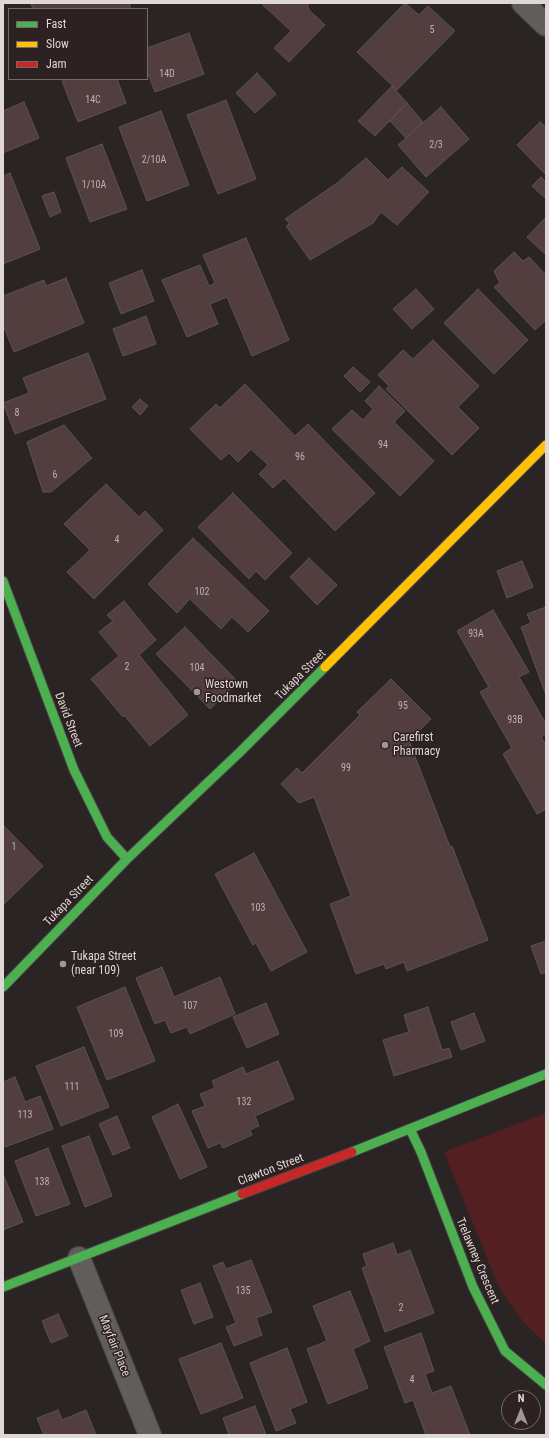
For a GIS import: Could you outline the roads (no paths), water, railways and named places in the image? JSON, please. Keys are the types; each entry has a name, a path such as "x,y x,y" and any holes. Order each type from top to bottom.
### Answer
{"street":[{"path":"524,3 546,26"},
{"name":"Tukapa Street","path":"3,987 127,859 246,747 546,445"},
{"name":"David Street","path":"3,581 77,776 106,837 127,859"},
{"name":"Clawton Street","path":"3,1287 410,1129 546,1074"},
{"name":"Trelawney Crescent","path":"410,1129 421,1152 473,1287 505,1351 546,1385"},
{"name":"Mayfair Place","path":"78,1258 150,1435"}],"place":[{"name":"Westown Foodmarket","path":"197,692"},
{"name":"Carefirst Pharmacy","path":"385,745"},
{"name":"Tukapa Street (near 109)","path":"63,964"}]}
